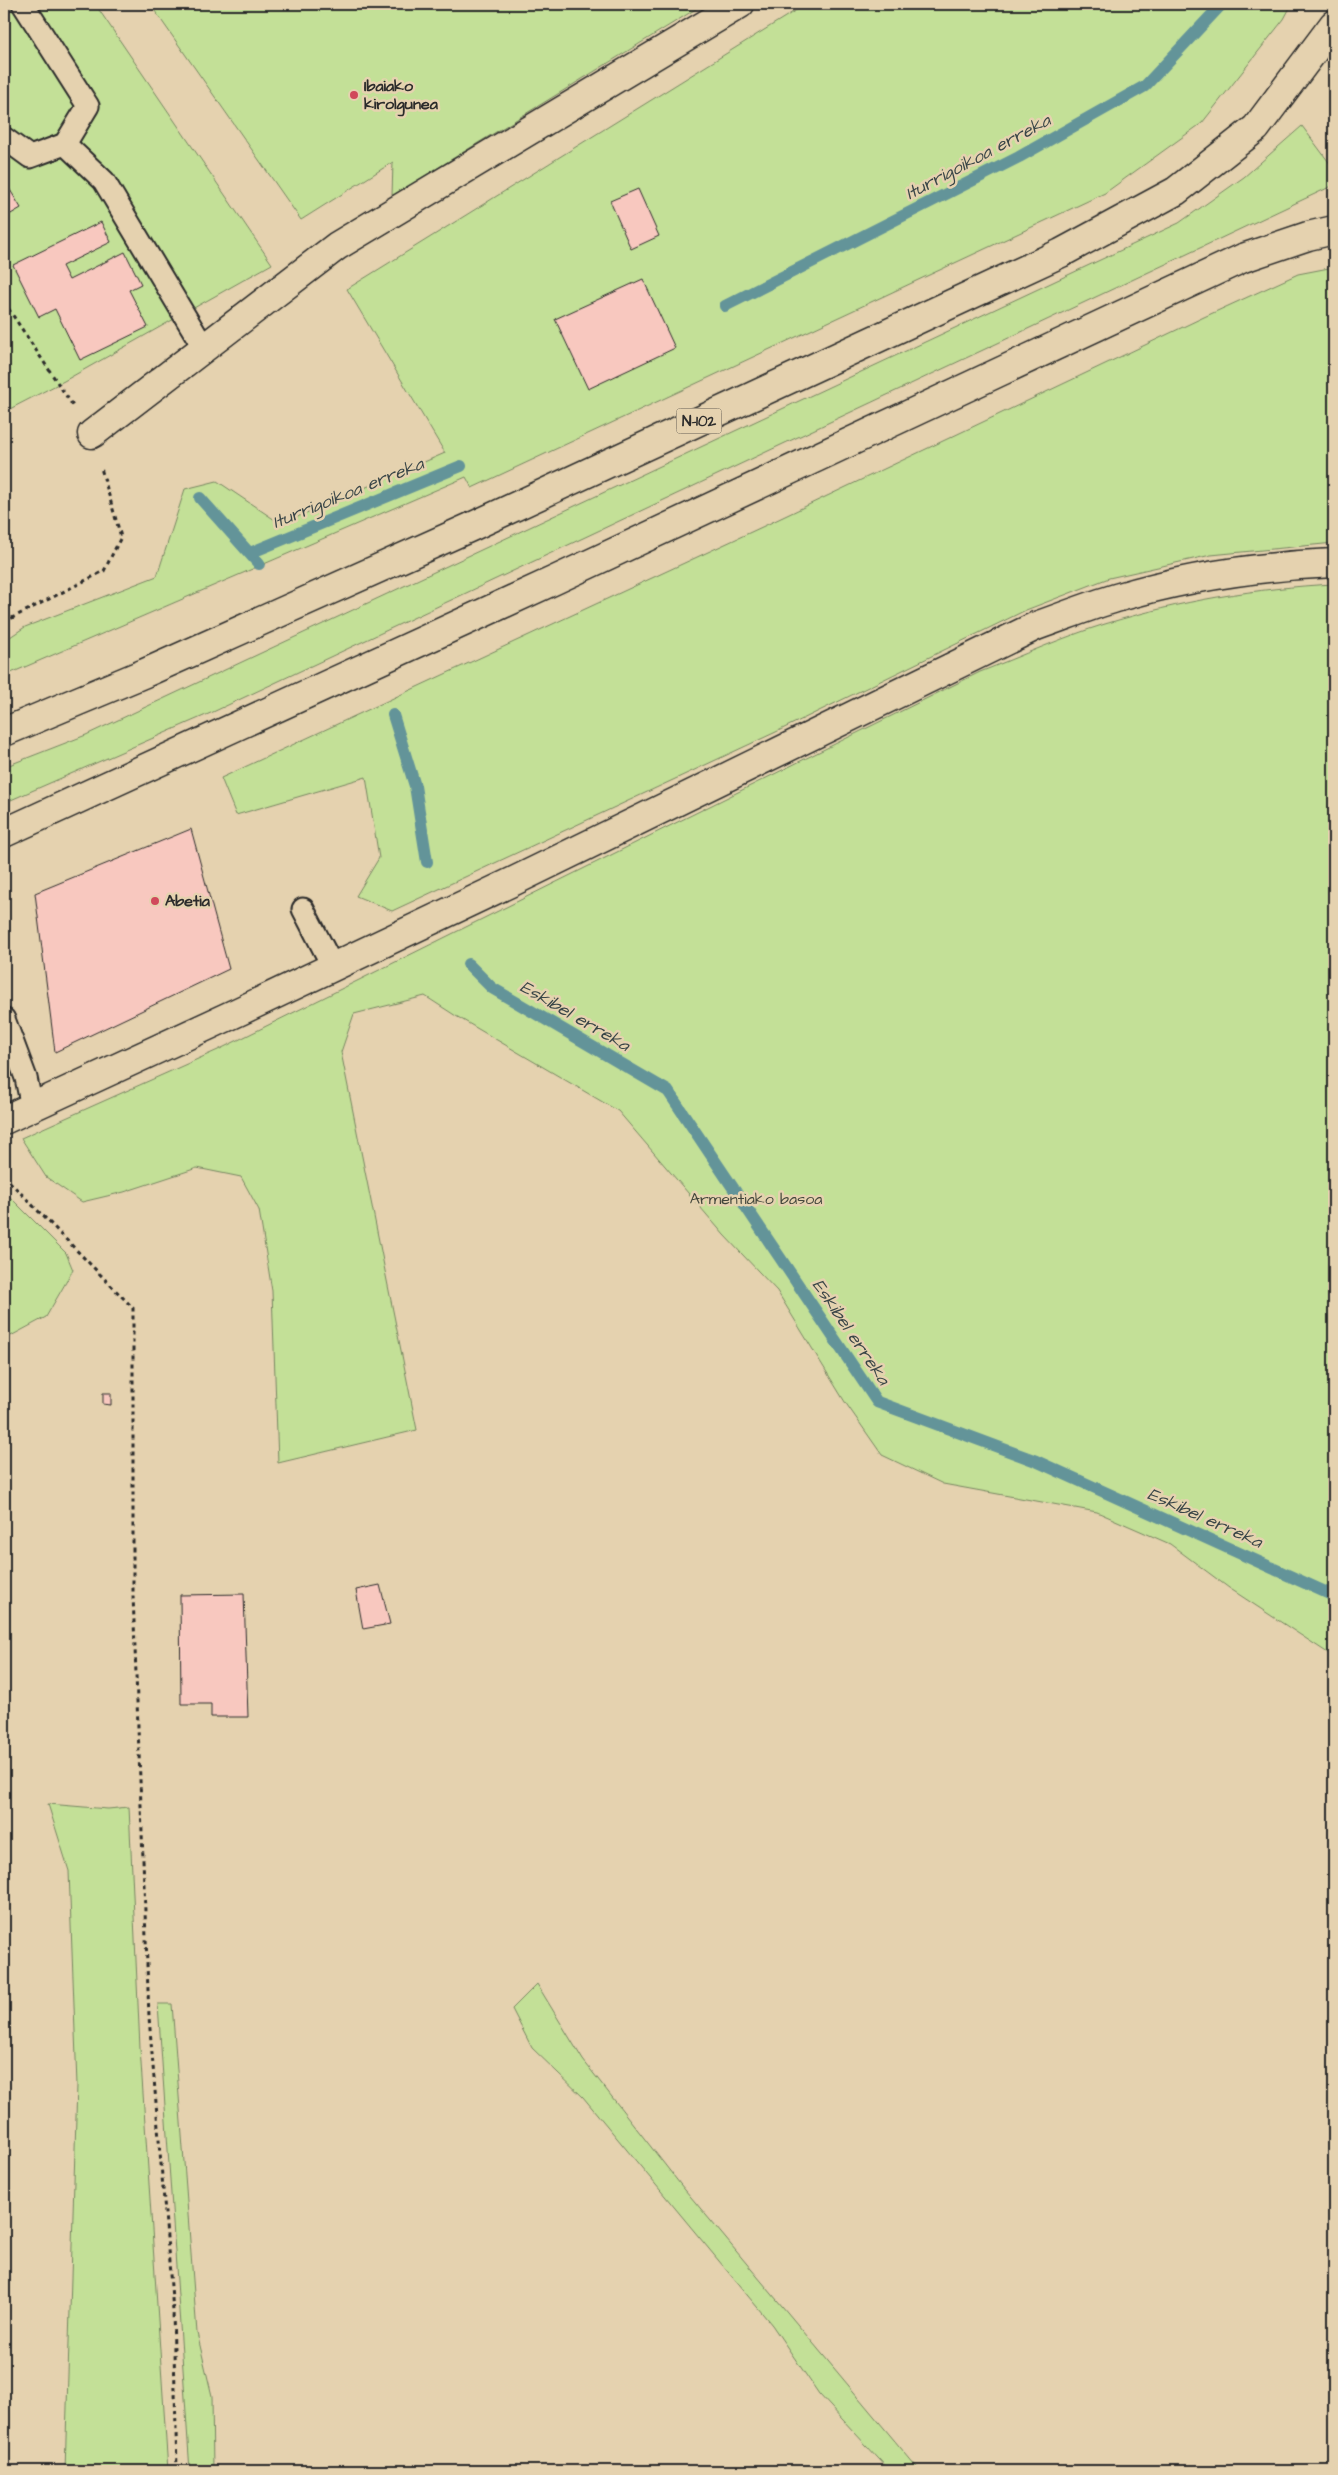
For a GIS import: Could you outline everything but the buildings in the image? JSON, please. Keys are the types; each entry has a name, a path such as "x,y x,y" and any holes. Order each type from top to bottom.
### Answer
{"main road":[{"path":"92,434 337,246 740,4"},
{"name":"N-102","path":"4,732 145,673 471,527 1052,257 1127,218 1176,191 1256,128 1334,24"},
{"path":"4,833 555,580 1243,258 1308,236 1334,230"},
{"path":"4,1120 333,967 1036,626 1116,598 1190,580 1256,569 1334,563"}],"lane":[{"path":"4,138 30,157 65,144 88,106 23,4"},
{"path":"65,144 104,181 204,348"},
{"path":"303,909 333,967"},
{"path":"4,1019 26,1078 32,1107"}],"path":[{"path":"4,302 92,434 121,537 104,571 4,622"},
{"path":"4,1176 133,1308 133,1595 149,2017 173,2311 177,2471"}],"green space":[{"path":"4,4 95,4 272,264 64,381 4,412"},
{"name":"Ibaiako kirolgunea","path":"150,4 704,4 392,196 393,162 301,220"},
{"path":"806,4 1292,4 1284,19 1202,123 1105,193 472,488 466,477 4,676 4,641 25,627 157,576 185,489 217,481 281,524 445,453 347,289"},
{"path":"1302,126 1334,169 1334,185 213,712 4,803 4,767 86,735 1179,223 1244,177"},
{"path":"1334,267 1334,543 1211,555 1109,578 1026,610 776,732 392,911 356,896 379,858 366,777 236,815 221,778 764,526 1204,317 1298,274"},
{"name":"Armentiako basoa","path":"1334,584 1334,1657 1229,1588 1170,1544 1097,1512 943,1484 882,1455 845,1402 777,1291 724,1235 618,1111 425,996 354,1014 341,1052 417,1430 278,1463 272,1291 259,1210 241,1177 197,1168 124,1192 82,1202 46,1177 21,1138 218,1050 980,672 1089,629 1161,609 1247,592"},
{"path":"4,1191 66,1253 73,1270 46,1317 7,1338 7,1228 4,1228"},
{"path":"48,1804 108,1809 129,1807 140,2048 168,2471 65,2471 77,2085 69,1871"},
{"path":"537,1984 583,2060 680,2184 920,2471 890,2471 819,2394 772,2325 583,2097 532,2048 512,2009"},
{"path":"158,2004 172,2004 197,2333 212,2396 213,2471 190,2471"}],"waterway":[{"name":"Iturrigoikoa erreka","path":"725,306 1019,157 1145,86 1222,4"},
{"name":"Iturrigoikoa erreka","path":"250,553 461,466"},
{"name":"Eskibel erreka","path":"200,498 259,564"},
{"name":"Eskibel erreka","path":"393,715 415,786 427,862"},
{"name":"Eskibel erreka","path":"468,964 492,988 668,1091 877,1402 1036,1461 1334,1596"}],"place":[{"name":"Ibaiako kirolgunea","path":"354,95"},
{"name":"Abetia","path":"155,901"}]}
